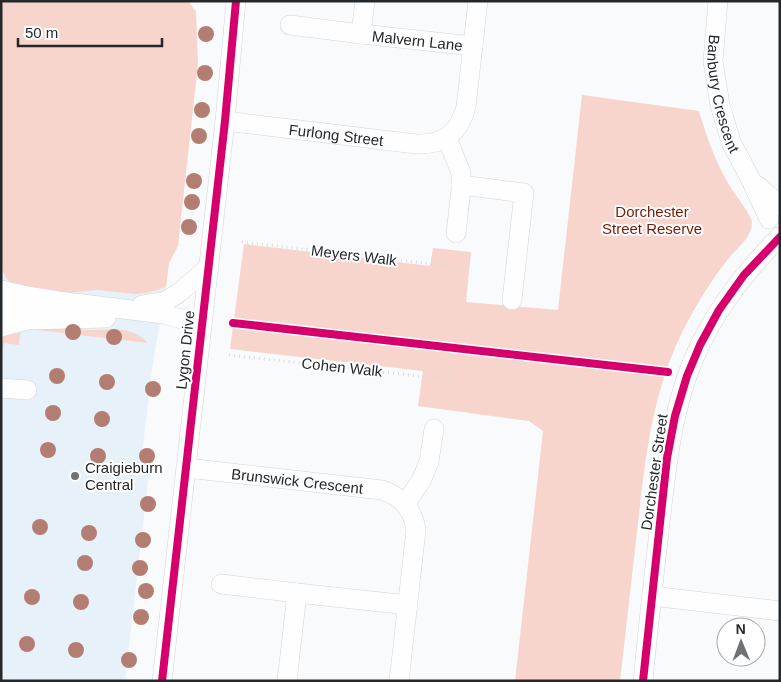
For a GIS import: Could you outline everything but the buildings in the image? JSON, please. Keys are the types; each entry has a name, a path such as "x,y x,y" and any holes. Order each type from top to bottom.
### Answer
{"street":[{"path":"224,1 234,22"},
{"name":"Lygon Drive","path":"162,681 225,121 236,1"},
{"name":"Malvern Lane","path":"361,34 365,1"},
{"path":"456,233 461,173 447,138 460,123 463,116 478,1"},
{"name":"Banbury Crescent","path":"718,1 713,61 720,105 731,142 776,222"},
{"name":"Malvern Lane","path":"290,25 473,46"},
{"name":"Furlong Street","path":"225,121 416,144 426,144 447,138"},
{"path":"461,185 524,193 512,300"},
{"name":"Dorchester Street","path":"643,681 667,458 675,416 687,376 700,345 719,310 744,275 776,222"},
{"path":"1,327 26,320 111,313 166,301 180,292 208,268"},
{"path":"1,290 111,313"},
{"path":"1,308 164,314 202,325"},
{"path":"1,388 28,390"},
{"path":"399,681 416,530 412,513 406,504 421,481 429,462 434,429"},
{"name":"Brunswick Crescent","path":"187,468 382,490 394,494 406,504"},
{"path":"221,584 408,605"},
{"path":"287,681 296,593"},
{"path":"652,596 780,611"}],"shaded area":[{"name":"Craigieburn Central","path":"1,267 2,270 79,291 96,290 136,294 147,293 166,287 152,368 140,471 149,472 125,681 1,681"}],"green space":[{"path":"1,1 188,1 196,12 198,64 178,246 169,263 166,287 147,293 136,294 96,290 56,294 13,285 6,278 1,267"},
{"name":"Dorchester Street Reserve","path":"582,95 699,111 716,160 752,223 747,238 719,271 695,308 670,360 657,400 645,461 620,681 515,681 543,431 529,421 418,406 423,371 230,349 244,244 430,266 433,248 471,252 466,302 558,310"},
{"path":"30,325 75,330 125,330 141,337 148,343 21,328 19,345 4,343 1,363 1,333 18,326"}],"cycle path":[{"path":"162,681 225,121 236,1"},
{"path":"643,681 667,458 675,416 687,376 700,345 719,310 744,275 780,237"},
{"path":"233,323 668,372"}],"place":[{"name":"Craigieburn Central","path":"75,476"}]}
